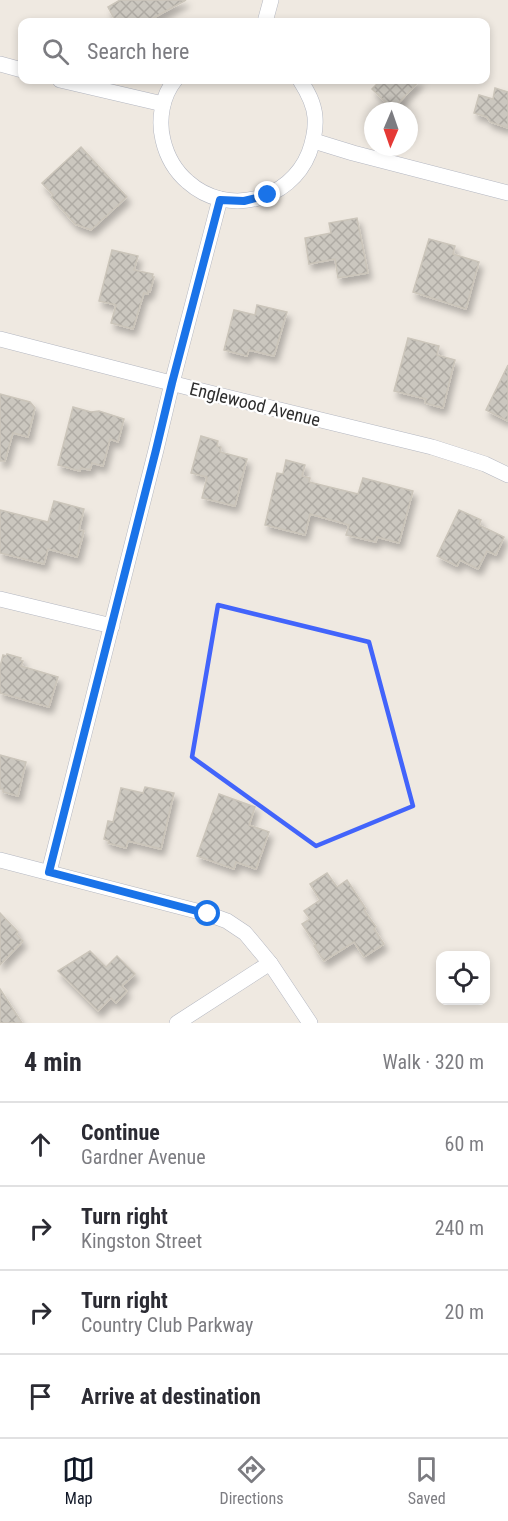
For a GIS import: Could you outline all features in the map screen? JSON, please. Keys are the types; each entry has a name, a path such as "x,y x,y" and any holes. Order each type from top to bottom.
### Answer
{"street":[{"path":"266,18 271,0"},
{"path":"0,64 18,69"},
{"path":"77,84 163,104"},
{"path":"173,84 163,104 160,128 166,152 178,174 197,190 220,200 244,201 268,195 289,183 305,164 314,141 315,118 310,95 303,84"},
{"path":"314,141 508,193"},
{"path":"49,872 220,200"},
{"name":"Englewood Avenue","path":"0,339 432,447 485,464 508,475"},
{"path":"0,599 112,626"},
{"path":"0,860 228,921 245,933 270,963 310,1023"},
{"path":"177,1023 270,963"}],"highlighted area":[{"path":"218,605 369,642 413,806 316,846 192,757"}],"building":[{"path":"120,0 186,0 153,18 114,18 108,7"},
{"path":"377,84 416,84 400,102 386,102 372,89"},
{"path":"495,88 508,92 508,128 474,113 479,95 493,99"},
{"path":"81,147 127,197 91,230 75,224 42,183"},
{"path":"357,218 368,273 338,278 335,259 309,264 305,238 331,233 329,223"},
{"path":"429,239 455,246 453,254 479,262 466,309 413,292"},
{"path":"112,250 138,256 134,270 153,274 152,277 154,277 150,292 144,293 133,329 111,323 116,305 99,301"},
{"path":"257,305 287,312 274,356 249,350 247,356 224,350 234,310 255,315"},
{"path":"408,338 439,346 437,355 455,360 443,408 425,403 426,399 394,391"},
{"path":"508,365 508,421 486,410"},
{"path":"0,394 30,402 35,408 28,437 13,433 5,461 0,461"},
{"path":"73,407 91,412 99,411 124,419 118,442 110,439 103,466 92,463 90,470 81,468 80,471 58,465"},
{"path":"201,436 218,441 217,446 221,447 220,452 247,459 235,506 202,498 207,477 191,473"},
{"path":"286,460 305,465 302,476 310,478 309,482 358,494 363,478 413,491 399,543 377,537 376,542 346,535 349,525 310,514 305,535 265,525 277,473 283,474"},
{"path":"54,501 84,509 79,530 84,531 77,557 48,549 44,564 0,553 0,510 48,522"},
{"path":"459,510 481,520 479,525 504,537 496,555 487,551 478,569 460,560 457,566 437,556"},
{"path":"3,655 21,658 20,660 23,661 21,666 58,677 49,707 0,693 0,667"},
{"path":"0,755 26,762 18,796 0,789"},
{"path":"145,787 174,793 161,849 128,841 126,848 108,843 109,841 104,839 108,821 113,822 121,788 143,793"},
{"path":"219,794 255,807 249,825 269,832 256,869 236,862 234,869 197,856"},
{"path":"327,873 337,887 347,880 366,909 364,910 384,944 364,957 354,942 324,961 302,924 310,919 304,911 320,900 310,884"},
{"path":"0,913 18,932 16,934 23,941 0,965"},
{"path":"90,951 106,967 117,956 135,974 122,986 127,991 116,1003 111,998 98,1011 58,971"},
{"path":"0,989 22,1023 0,1023"}],"route":[{"path":"208,914 49,872 220,200 244,201 268,195"}]}
